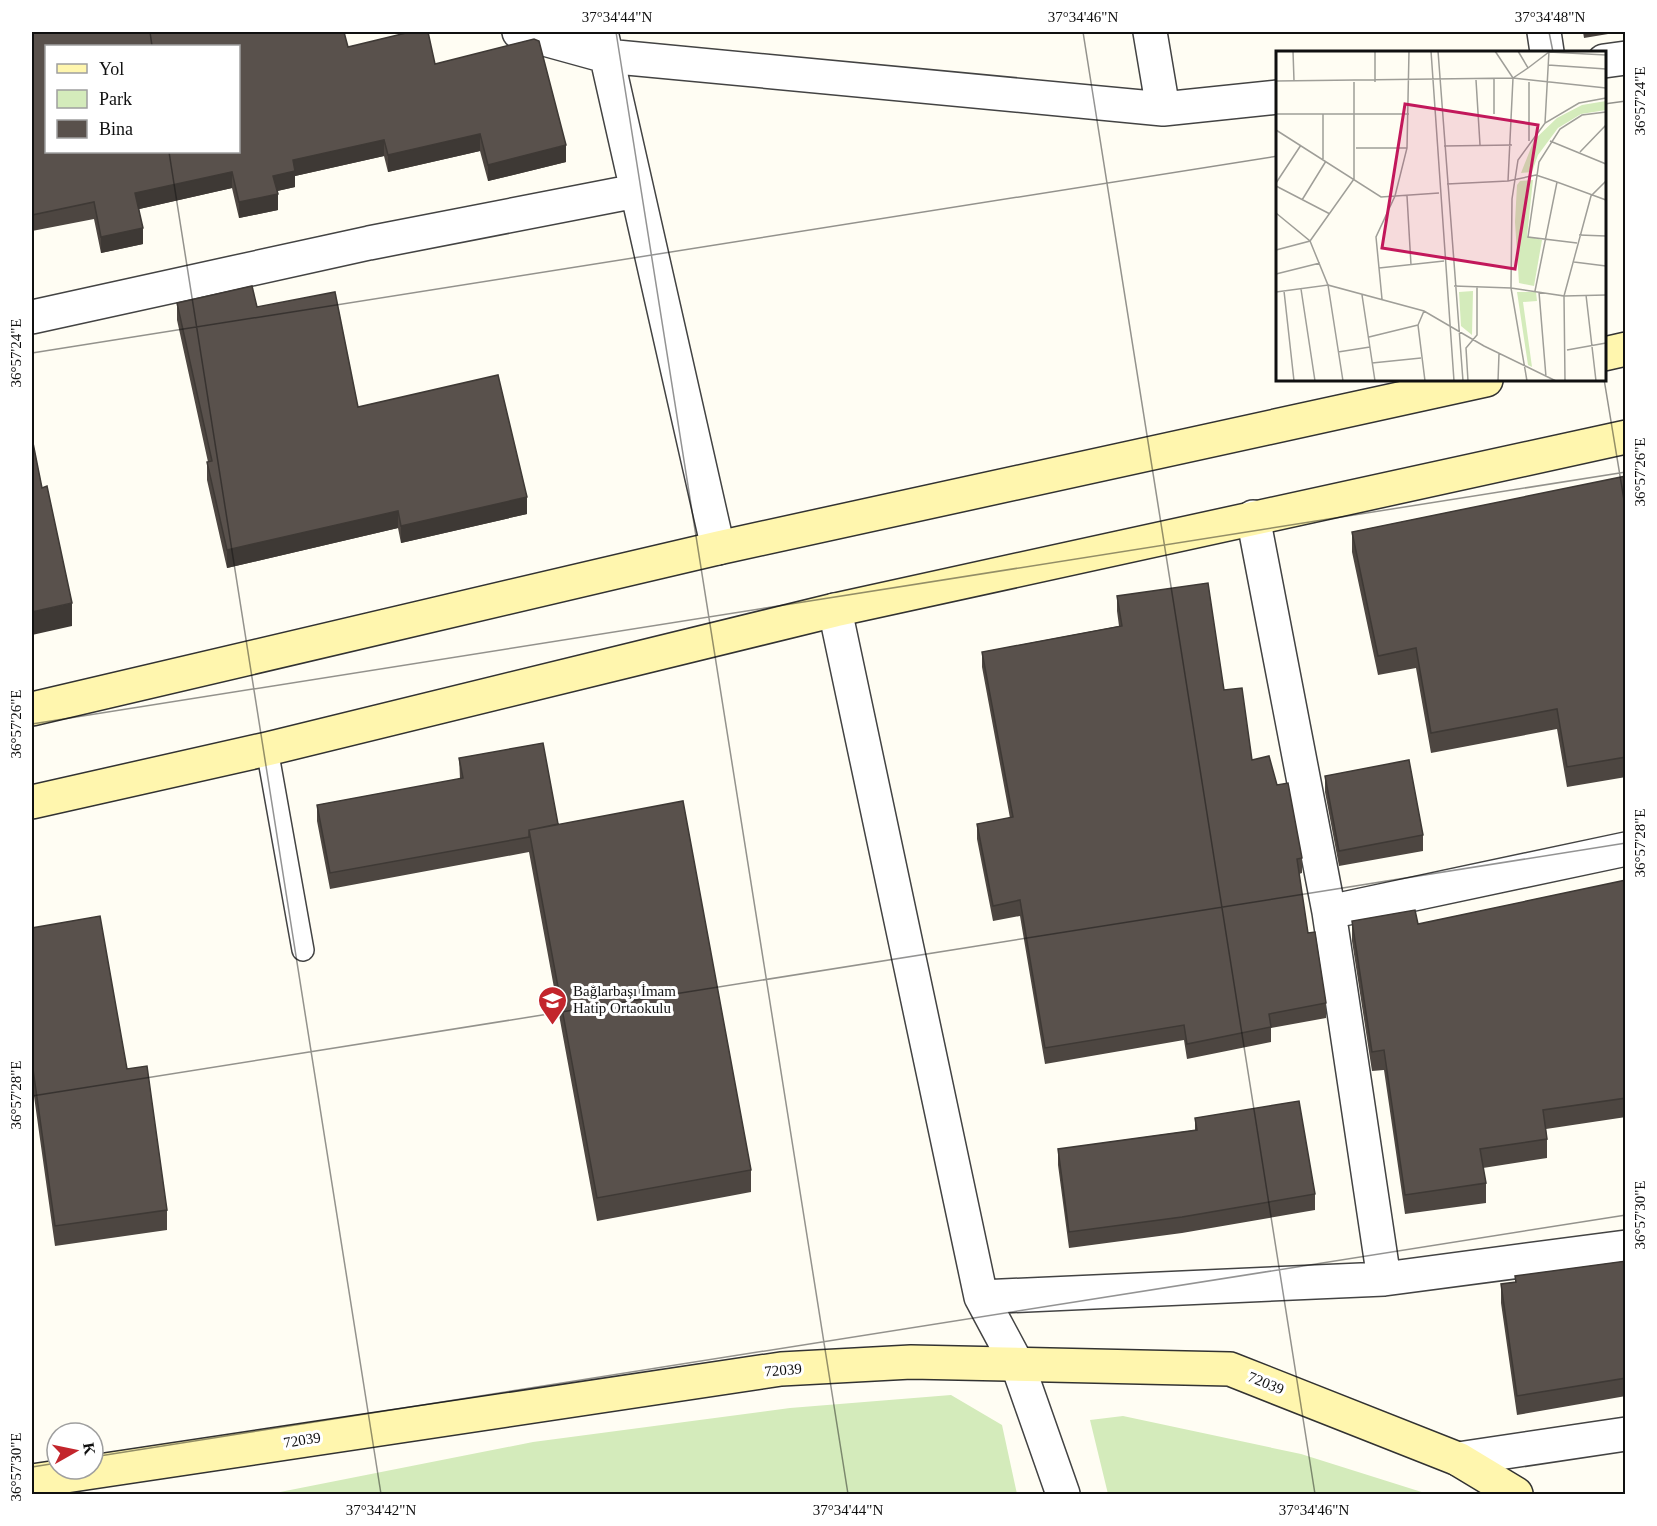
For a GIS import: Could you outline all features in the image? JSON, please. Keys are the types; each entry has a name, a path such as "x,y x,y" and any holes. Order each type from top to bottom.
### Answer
{"main road":[{"path":"1606,354 1626,350"},
{"path":"32,709 718,548 1481,381"},
{"path":"32,802 267,749 835,610 1626,437"},
{"name":"72039","path":"32,1481 781,1369 911,1362 1230,1369 1458,1459 1516,1494"}],"street":[{"path":"519,32 603,44 1163,109 1276,97"},
{"path":"1150,32 1163,109"},
{"path":"1544,32 1547,51"},
{"path":"603,44 718,548"},
{"path":"1606,61 1626,58"},
{"path":"32,316 369,243 636,191"},
{"path":"1253,517 1329,912 1384,1279"},
{"path":"835,610 981,1297 1018,1366 1063,1494"},
{"path":"1329,912 1626,849"},
{"path":"981,1297 1384,1279 1626,1247"},
{"path":"1458,1459 1626,1434"}],"lane":[{"path":"267,749 303,950"}],"green space":[{"path":"951,1395 1002,1425 1017,1494 270,1494 533,1442 790,1408"},
{"path":"1123,1416 1301,1454 1428,1494 1108,1494 1090,1420"}],"building":[{"path":"32,32 344,32 348,47 410,32 428,32 435,64 534,39 539,41 566,145 488,165 480,134 388,155 384,140 293,160 295,171 273,176 278,194 239,202 232,172 135,193 143,228 101,237 94,202 32,215"},
{"path":"252,286 257,307 335,292 358,407 498,375 527,497 401,526 398,511 227,550 207,462 212,461 177,303"},
{"path":"32,438 42,488 47,486 72,603 32,612"},
{"path":"1626,476 1626,757 1567,767 1557,709 1431,733 1416,648 1378,656 1352,532"},
{"path":"1208,583 1224,690 1242,688 1252,760 1269,756 1277,785 1288,783 1302,858 1297,859 1308,933 1315,932 1326,1003 1269,1014 1271,1027 1187,1044 1184,1025 1045,1048 1020,900 993,906 977,824 1013,817 982,652 1122,626 1117,596"},
{"path":"543,743 558,824 529,830 529,837 330,873 317,805 463,778 459,758"},
{"path":"1409,760 1423,835 1339,851 1325,776"},
{"path":"683,801 751,1170 597,1198 529,830"},
{"path":"1626,880 1626,1098 1543,1110 1547,1139 1480,1149 1486,1183 1405,1195 1384,1050 1372,1052 1352,921 1415,910 1418,924"},
{"path":"100,916 127,1069 147,1066 167,1210 55,1226 32,1062 32,928"},
{"path":"1299,1101 1315,1194 1182,1217 1069,1232 1058,1149 1197,1130 1195,1118"},
{"path":"1626,1261 1626,1378 1517,1396 1501,1284 1516,1282 1515,1276"}],"place":[{"name":"Bağlarbaşı İmam Hatip Ortaokulu","path":"552,1026"}]}
